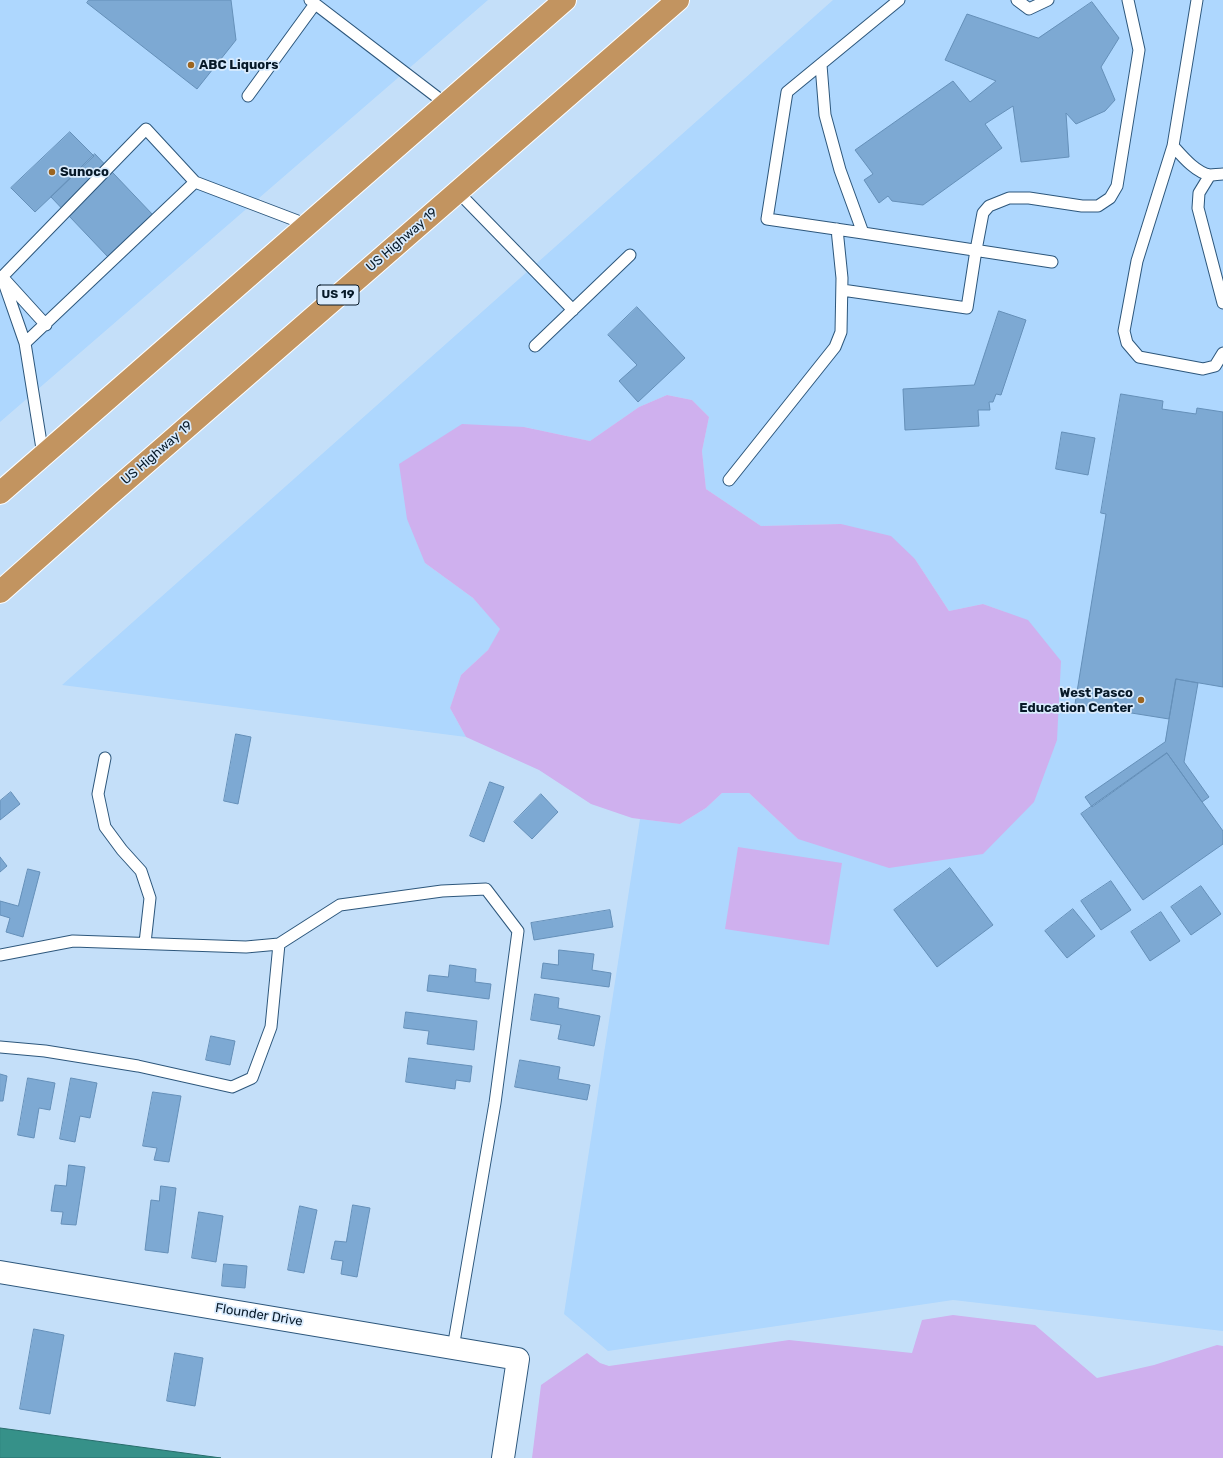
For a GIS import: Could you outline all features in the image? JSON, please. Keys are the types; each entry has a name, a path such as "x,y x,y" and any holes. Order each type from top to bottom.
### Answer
{"highway":[{"path":"0,493 565,0"},
{"name":"US Highway 19","path":"0,592 678,0"}],"street":[{"name":"Flounder Drive","path":"0,1272 518,1359 503,1458"}],"lane":[{"path":"898,0 788,92 768,218 1052,262"},
{"path":"1017,0 1029,8 1048,0"},
{"path":"842,290 967,308 983,213 989,206 1009,198 1028,198 1082,206 1098,206 1110,198 1117,186 1139,50 1128,0"},
{"path":"1197,0 1173,146 1137,261 1124,331 1127,344 1139,357 1203,369 1215,366 1223,353"},
{"path":"248,96 312,2 446,104"},
{"path":"821,65 825,115 840,170 863,233"},
{"path":"1,277 146,129 195,182 308,225"},
{"path":"1173,146 1190,164 1210,175 1223,174"},
{"path":"1210,175 1199,193 1198,208 1223,303"},
{"path":"25,343 46,325 195,182"},
{"path":"458,192 573,310"},
{"path":"729,480 836,346 841,332 842,290 837,229"},
{"path":"535,346 630,255"},
{"path":"1,277 46,325"},
{"path":"1,277 25,343 43,454"},
{"path":"105,758 98,794 105,827 122,850 141,871 150,898 145,943"},
{"path":"0,954 72,941 246,946 279,944 340,905 442,891 486,890 518,931 495,1103 453,1348"},
{"path":"0,1047 45,1051 138,1066 232,1087 252,1078 270,1027 279,944"}],"shaded area":[{"path":"0,0 488,0 0,422"},
{"path":"833,0 1223,0 1223,1331 953,1300 608,1351 564,1314 640,819 680,824 706,808 722,793 749,793 798,839 1005,612 983,604 949,611 915,559 841,524 761,526 706,489 702,451 709,417 692,400 667,395 639,407 590,441 524,427 425,563 473,598 501,629 488,650 461,675 450,708 466,737 62,685"},
{"path":"667,395 692,400 709,417 702,451 706,489 761,526 841,524 891,536 915,559 949,611 983,604 1028,620 1061,661 1057,740 1034,802 983,854 889,868 798,839 749,793 722,793 706,808 680,824 632,818 591,804 539,770 466,737 450,708 461,675 488,650 500,629 473,598 425,563 407,519 399,464 462,424 524,427 590,441 639,407"},
{"path":"738,847 842,863 829,945 725,929"},
{"path":"953,1315 1035,1325 1097,1378 1154,1365 1217,1345 1223,1346 1223,1458 532,1458 541,1385 587,1353 600,1363 609,1366 789,1340 912,1353 922,1320"},
{"path":"0,1428 221,1458 0,1458"}],"building":[{"name":"ABC Liquors","path":"89,0 231,0 236,40 197,89 87,3"},
{"path":"1092,2 1119,38 1101,67 1115,100 1105,111 1076,124 1066,113 1069,157 1021,162 1013,106 985,124 1002,148 923,205 892,201 888,196 879,203 864,180 873,174 855,150 953,81 970,102 996,81 945,60 967,14 1038,38"},
{"name":"Sunoco","path":"70,132 94,156 35,212 11,188"},
{"name":"Sunoco","path":"95,154 153,215 108,257 51,197"},
{"path":"637,307 685,358 638,402 619,381 637,365 608,335"},
{"path":"999,311 1026,320 1001,395 996,394 993,402 989,402 990,410 978,410 979,426 905,430 903,389 974,385"},
{"path":"1121,394 1163,401 1162,409 1196,414 1197,408 1223,412 1223,687 1176,679 1169,719 1075,704 1106,514 1101,513"},
{"path":"1062,432 1095,438 1088,475 1056,469"},
{"path":"1176,679 1198,683 1184,762 1209,797 1202,802 1167,753 1092,807 1085,797 1165,742"},
{"path":"236,734 251,737 238,804 224,801"},
{"path":"1167,753 1223,831 1223,844 1143,900 1081,814"},
{"path":"490,782 504,787 484,842 470,836"},
{"path":"11,792 20,804 0,820 0,801"},
{"path":"541,794 558,812 532,839 514,822"},
{"path":"0,857 7,866 0,872"},
{"path":"950,868 993,925 937,967 894,910"},
{"path":"28,869 40,872 23,937 6,932 10,918 0,915 0,901 18,906"},
{"path":"1111,881 1131,910 1101,930 1081,901"},
{"path":"1201,886 1221,914 1191,935 1171,907"},
{"path":"1073,909 1095,936 1067,958 1045,931"},
{"path":"610,910 613,927 534,940 531,923"},
{"path":"1161,912 1180,941 1150,961 1131,932"},
{"path":"559,950 594,954 592,970 611,973 609,987 541,978 543,963 558,965"},
{"path":"450,965 476,969 475,982 491,984 489,999 427,991 429,975 448,977"},
{"path":"535,994 559,998 558,1008 600,1016 594,1046 558,1039 561,1025 531,1020"},
{"path":"406,1012 477,1021 474,1050 427,1044 429,1031 404,1028"},
{"path":"211,1036 235,1041 230,1065 206,1060"},
{"path":"409,1058 472,1066 470,1082 456,1080 455,1089 406,1082"},
{"path":"520,1060 560,1067 558,1079 590,1085 587,1100 515,1087"},
{"path":"0,1074 7,1076 3,1101 0,1101"},
{"path":"28,1078 55,1083 50,1110 39,1108 34,1138 18,1135"},
{"path":"71,1078 97,1083 90,1118 80,1116 75,1142 60,1139"},
{"path":"153,1092 181,1096 169,1162 154,1160 157,1148 143,1146"},
{"path":"69,1165 85,1167 76,1225 61,1224 63,1212 51,1211 55,1185 66,1186"},
{"path":"161,1186 176,1188 168,1253 145,1250 151,1200 159,1201"},
{"path":"353,1205 370,1208 357,1277 341,1274 343,1261 331,1259 335,1241 346,1242"},
{"path":"300,1206 317,1210 304,1273 288,1270"},
{"path":"199,1212 223,1216 216,1262 192,1258"},
{"path":"224,1264 247,1266 245,1288 222,1286"},
{"path":"34,1329 64,1335 50,1414 20,1409"},
{"path":"175,1353 203,1358 195,1406 167,1401"}],"place":[{"name":"ABC Liquors","path":"191,65"},
{"name":"Sunoco","path":"52,172"},
{"name":"West Pasco Education Center","path":"1141,700"}]}
